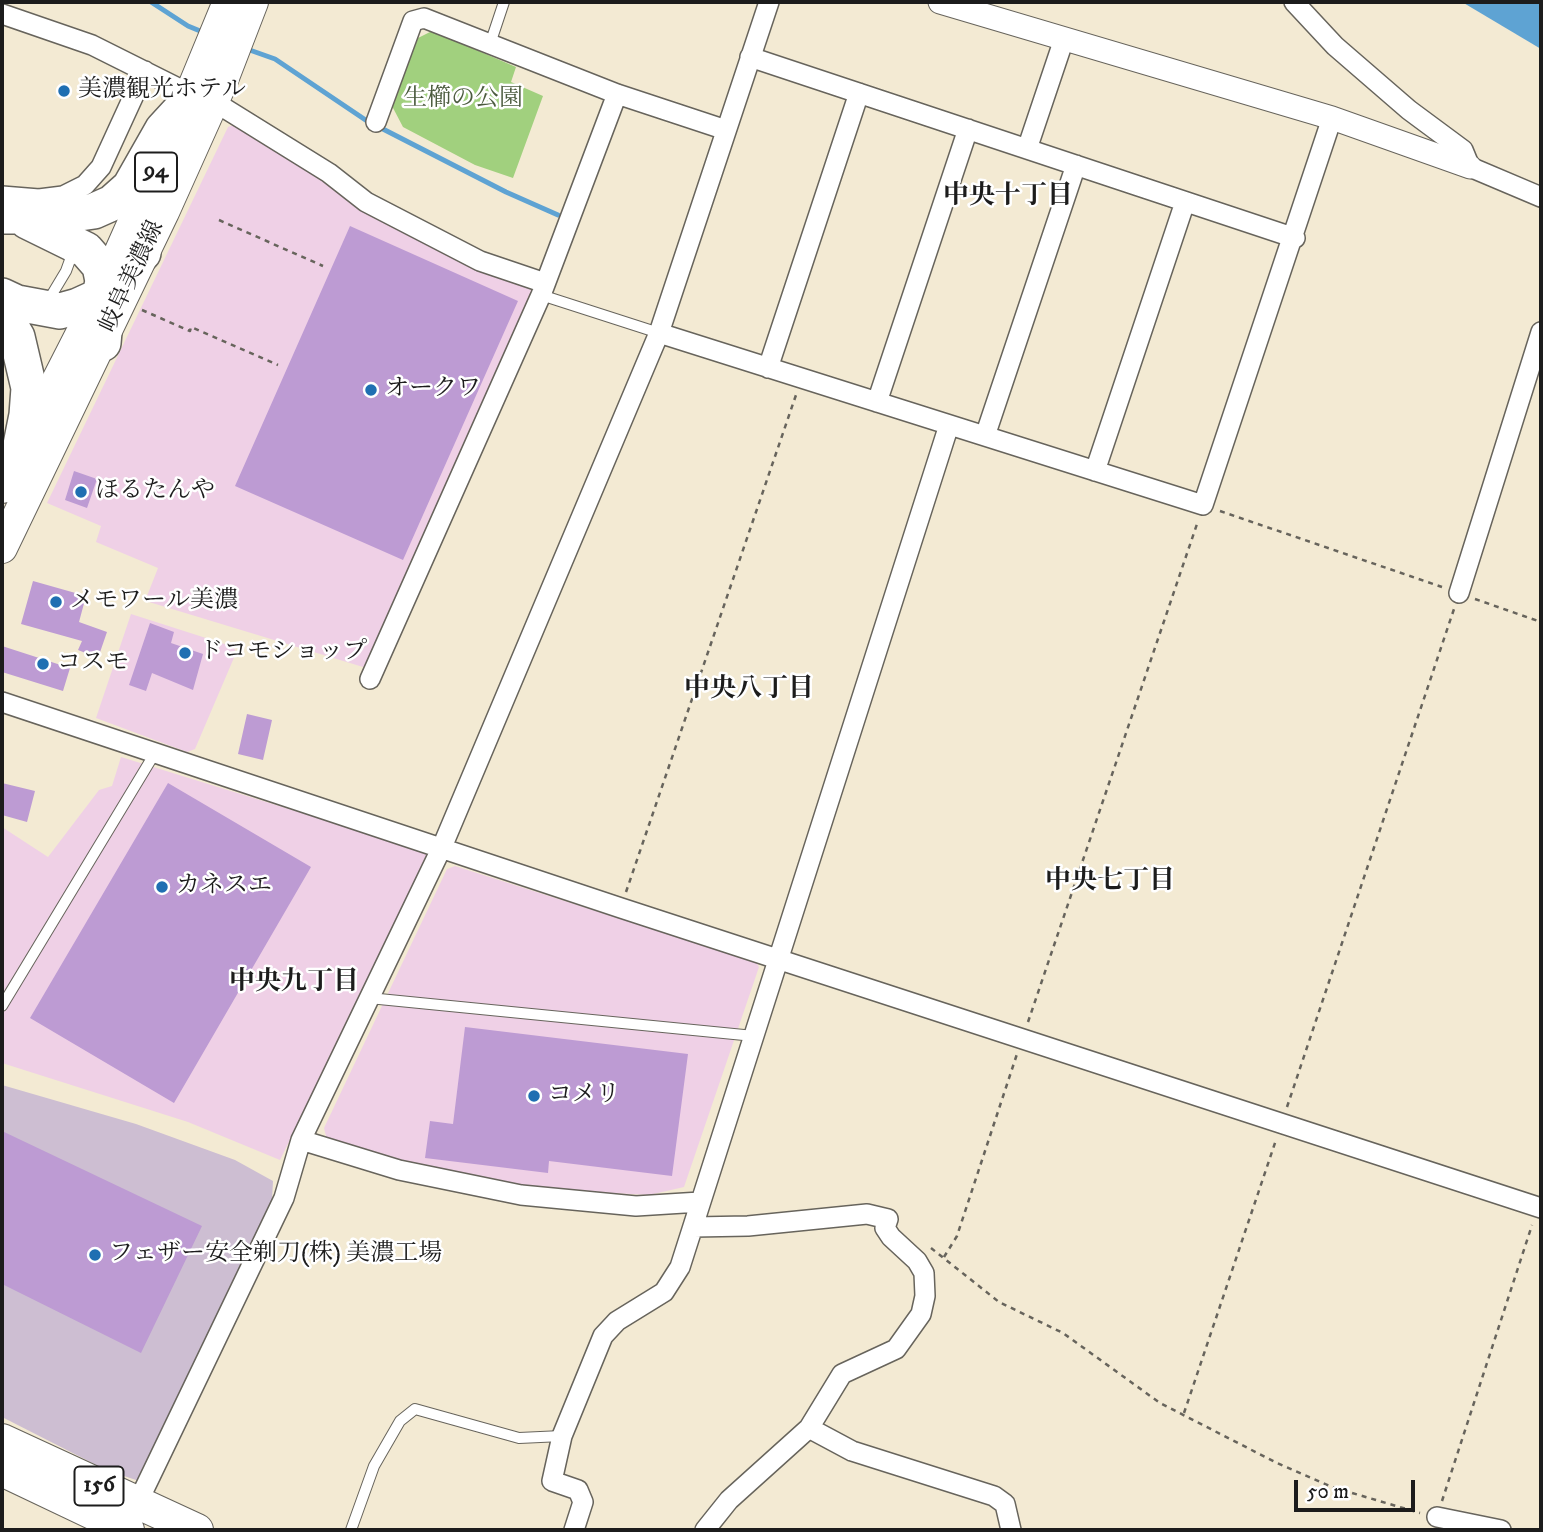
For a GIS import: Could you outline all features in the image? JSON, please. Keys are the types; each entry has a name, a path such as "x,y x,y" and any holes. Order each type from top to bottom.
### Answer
{"highway":[{"path":"4,209 66,215 94,211 112,203 130,187 163,129 197,99"},
{"path":"4,209 66,238 86,250 100,266 103,281 100,296 105,320 103,343"},
{"path":"2,296 17,303 60,311 100,296 143,253"},
{"path":"2,312 17,337 29,388 27,415 19,450"},
{"name":"156","path":"2,1440 132,1517"},
{"name":"156","path":"2,1470 132,1517 197,1530"}],"main road":[{"name":"岐阜美濃線","path":"2,488 197,99 225,33 253,2"},
{"name":"岐阜美濃線","path":"2,548 103,343 143,253 197,99"}],"street":[{"path":"132,1517 284,1198 301,1140 442,847 659,333 769,2"},
{"path":"940,2 1332,118 1470,167 1541,197"},
{"path":"1294,2 1335,46 1409,110 1463,150 1470,167"},
{"path":"2,14 92,45 145,71 329,173 366,202 480,261 543,289"},
{"path":"376,121 413,21 424,18 617,94 726,130"},
{"path":"1027,149 1063,40"},
{"path":"750,57 1294,238"},
{"path":"4,209 39,199 63,196 85,185 101,167 145,71"},
{"path":"768,368 859,93"},
{"path":"370,679 543,289 617,94"},
{"path":"659,333 1203,505 1332,118"},
{"path":"877,402 968,130"},
{"path":"985,436 1076,165"},
{"path":"1095,471 1185,202"},
{"path":"1459,593 1541,332"},
{"path":"574,1530 583,1502 578,1490 552,1481 562,1436 603,1336 617,1321 664,1292 680,1266 949,425"},
{"path":"2,702 621,908 1539,1208"},
{"path":"301,1140 399,1170 521,1195 636,1206 699,1202"},
{"path":"694,1227 748,1226 867,1214 888,1219 885,1228 917,1261 924,1273 925,1284 921,1314 895,1349 842,1374 809,1428 729,1500 705,1530"},
{"path":"809,1428 852,1451 994,1496 1005,1504 1010,1530"},
{"path":"1437,1517 1501,1530"}],"lane":[{"path":"490,44 504,2"},
{"path":"41,306 58,289 70,260 66,238"},
{"path":"543,289 659,333"},
{"path":"2,1006 155,753"},
{"path":"369,998 754,1036"},
{"path":"351,1530 374,1466 400,1421 415,1409 519,1438 562,1436"}],"path":[{"path":"219,220 323,266"},
{"path":"135,307 190,331 191,327 278,365"},
{"path":"621,908 801,378"},
{"path":"944,1257 957,1236 1203,505 1541,622"},
{"path":"1184,1414 1459,593"},
{"path":"923,1243 999,1302 1063,1333 1160,1403 1277,1463 1332,1487 1437,1517 1539,1208"}],"shaded area":[{"path":"236,124 530,287 532,297 368,663 363,667 149,602 147,596 158,568 96,542 101,526 47,503 228,127"},
{"path":"131,614 234,647 236,653 195,749 187,752 96,718"},
{"path":"121,757 431,853 280,1160 188,1122 2,1063 2,827 48,857 99,790 112,786"},
{"path":"455,866 756,962 759,967 684,1187 649,1195 540,1189 392,1162 327,1140 324,1128 447,869"},
{"path":"2,1085 136,1124 235,1160 273,1181 272,1200 142,1482 106,1470 2,1417"}],"green space":[{"name":"生櫛の公園","path":"432,31 516,67 511,82 543,96 513,178 475,165 403,127 392,106 418,38"}],"water":[{"path":"1462,2 1541,2 1541,49"}],"building":[{"path":"350,226 518,301 403,560 235,486"},
{"path":"74,471 97,479 87,508 65,500"},
{"path":"33,581 86,596 79,622 107,632 98,658 78,650 82,641 21,624"},
{"path":"150,623 174,632 171,643 203,654 193,690 152,673 146,691 129,685"},
{"path":"2,646 70,668 63,691 2,672"},
{"path":"247,714 272,720 263,760 238,754"},
{"path":"2,783 35,791 27,822 2,815"},
{"path":"168,783 311,867 174,1103 30,1018"},
{"path":"465,1027 688,1054 672,1176 549,1161 548,1173 425,1158 430,1121 453,1124"},
{"name":"フェザー安全剃刀(株) 美濃工場","path":"2,1131 202,1226 141,1353 2,1284"}],"waterway":[{"path":"151,2 188,26 205,33"},
{"path":"244,48 275,59 370,123"},
{"path":"379,127 506,192 558,215"}],"place":[{"name":"美濃観光ホテル","path":"64,91"},
{"name":"オークワ","path":"371,390"},
{"name":"ほるたんや","path":"81,492"},
{"name":"メモワール美濃","path":"56,602"},
{"name":"ドコモショップ","path":"185,653"},
{"name":"コスモ","path":"43,664"},
{"name":"カネスエ","path":"162,887"},
{"name":"コメリ","path":"534,1096"},
{"name":"フェザー安全剃刀(株) 美濃工場","path":"95,1255"}],"district":[{"name":"中央十丁目","path":"1008,198"},
{"name":"中央八丁目","path":"749,691"},
{"name":"中央七丁目","path":"1110,883"},
{"name":"中央九丁目","path":"294,984"}]}
